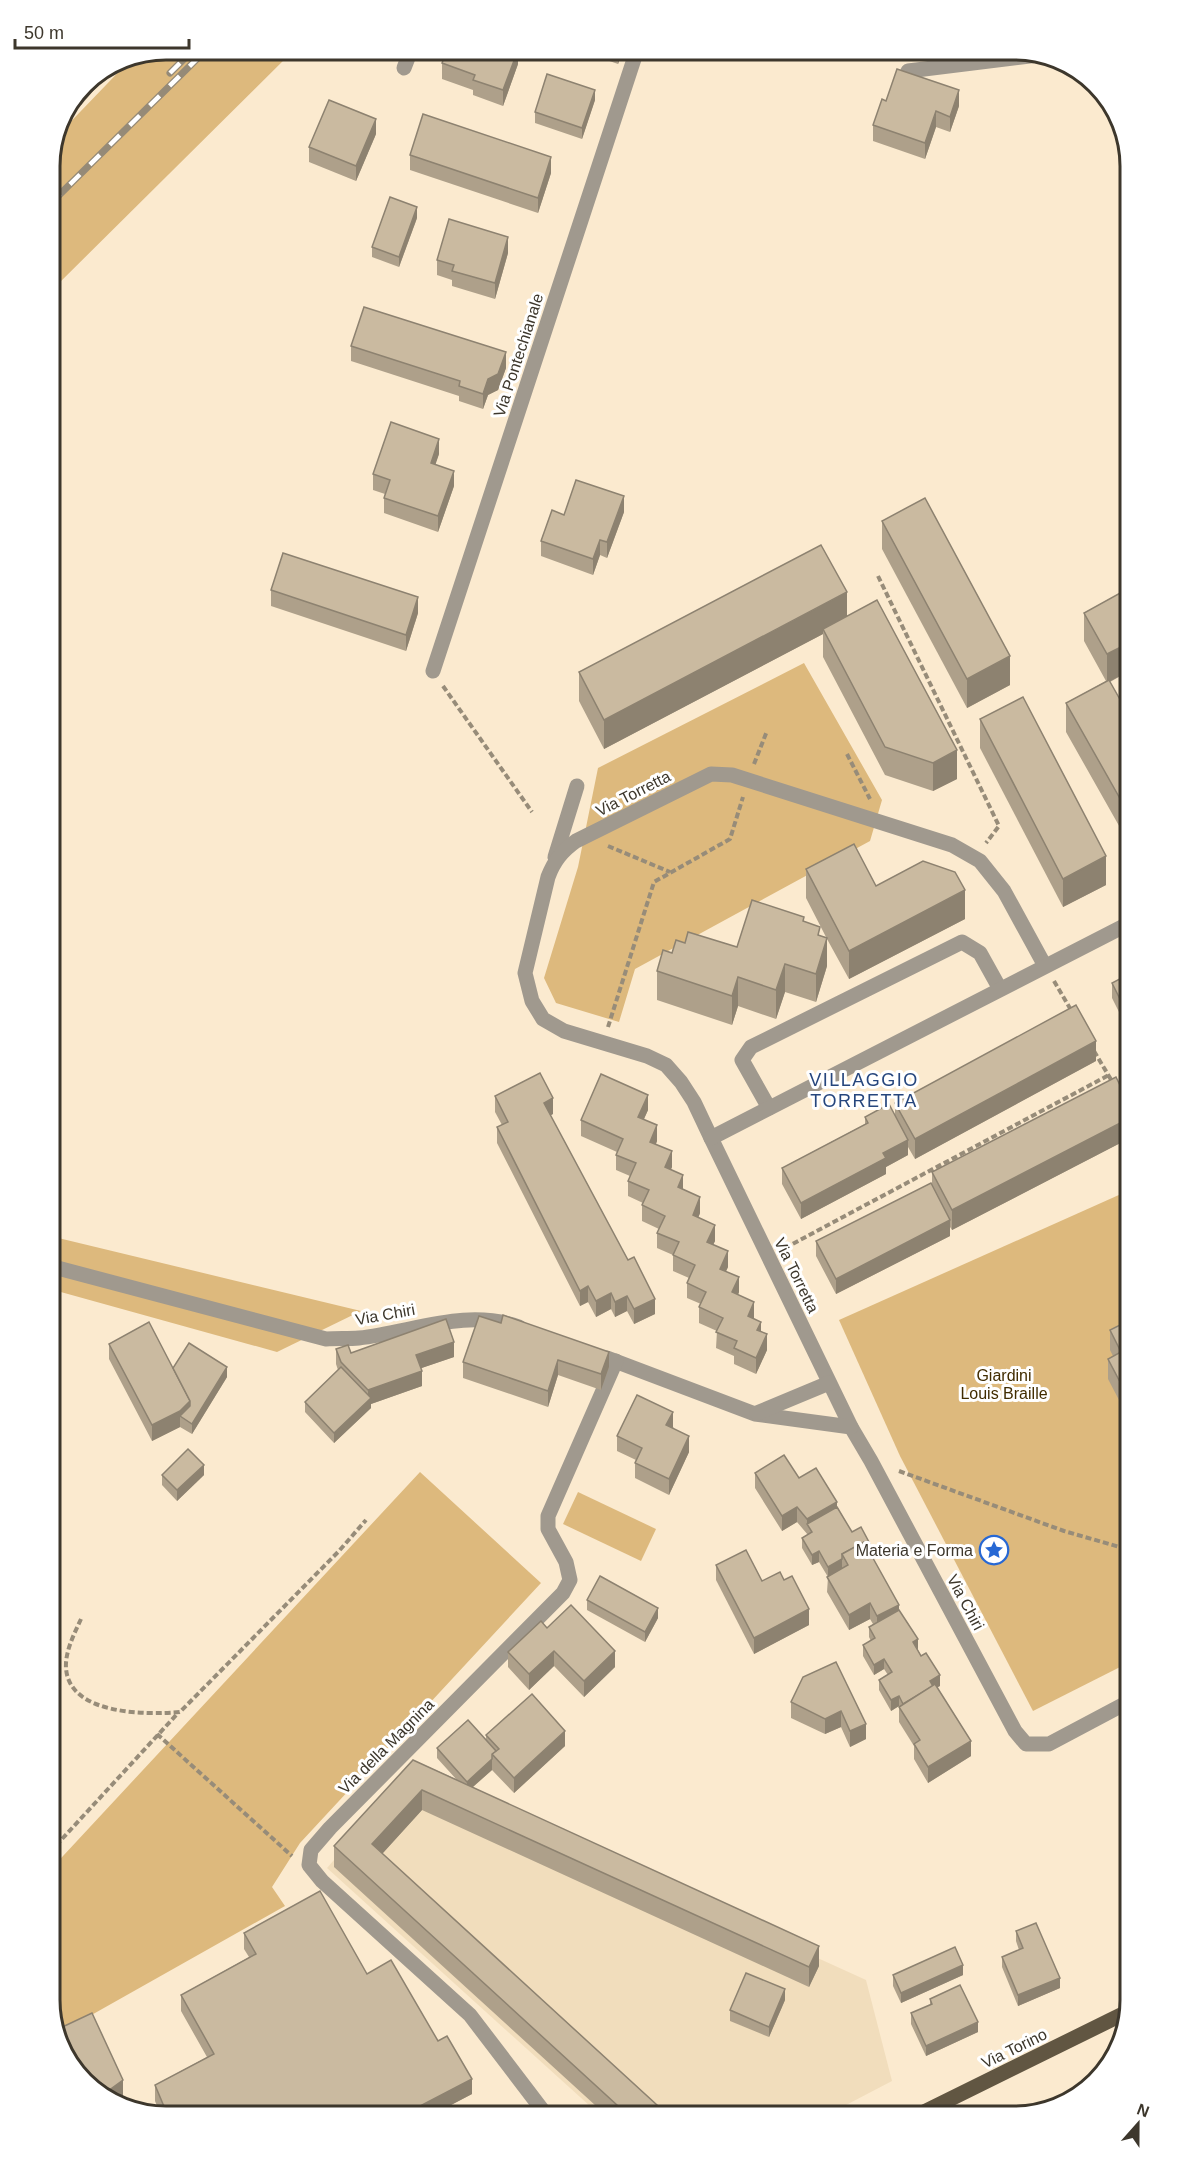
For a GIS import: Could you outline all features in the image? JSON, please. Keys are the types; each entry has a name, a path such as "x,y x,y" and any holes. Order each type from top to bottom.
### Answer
{"main road":[{"name":"Via Torino","path":"936,2106 1118,2016"}],"street":[{"path":"404,68 407,60"},
{"name":"Via Pontechianale","path":"432,671 634,60"},
{"path":"908,71 997,60"},
{"name":"Via Torretta","path":"851,1427 694,1102 681,1082 666,1065 603,1042 564,1031 543,1019 532,1001 525,973 548,877 554,863 564,850 586,837 711,774 732,776 952,846 975,858 1004,891 1045,966"},
{"path":"554,863 577,786"},
{"path":"711,1138 1120,928"},
{"path":"769,1108 742,1060 751,1047 962,942 980,953 1000,989"},
{"name":"Via Chiri","path":"60,1269 326,1339 359,1338 447,1321 478,1319 506,1322 539,1334"},
{"path":"594,1353 755,1414 851,1427"},
{"name":"Via della Magnina","path":"309,1865 311,1851 330,1828 563,1593 570,1580 566,1562 548,1529 548,1516 616,1361"},
{"path":"755,1414 829,1383"},
{"name":"Via Chiri","path":"851,1427 1015,1731 1026,1744 1049,1744 1120,1707"},
{"path":"309,1865 322,1881 470,2015 539,2106"}],"path":[{"path":"878,576 999,826 975,858"},
{"path":"432,671 532,812"},
{"path":"603,1042 654,882 730,839 766,731"},
{"path":"847,754 870,799 865,818"},
{"path":"586,837 671,873"},
{"path":"1045,966 1074,1016"},
{"path":"1091,1046 1118,1093"},
{"path":"768,1256 1109,1076"},
{"path":"871,1461 1064,1531 1120,1547"},
{"path":"60,1841 157,1734 339,1551 366,1520"},
{"path":"81,1619 70,1645 66,1666 69,1683 79,1694 93,1703 118,1710 153,1714 180,1712"},
{"path":"157,1734 290,1855 309,1865"}],"shaded area":[{"path":"410,1773 866,1980 892,2081 844,2106 590,2106 327,1868"}],"green space":[{"path":"166,60 284,60 60,282 60,159 69,124 120,71 132,66"},
{"path":"804,663 882,800 870,841 635,969 619,1022 556,1003 544,978 578,867 598,768"},
{"name":"Giardini Louis Braille","path":"1120,1194 1120,1667 1033,1711 900,1456 839,1320"},
{"path":"60,1238 361,1311 277,1352 60,1292"},
{"path":"420,1472 541,1583 300,1843 272,1887 285,1906 65,2030 60,2000 60,1859"},
{"path":"578,1492 656,1529 641,1561 563,1524"}],"building":[{"path":"443,60 514,60 503,90 473,80 475,75 442,63"},
{"path":"897,69 959,90 950,117 936,111 925,143 873,125 882,99 886,101"},
{"path":"547,74 595,90 582,128 535,112"},
{"path":"329,100 376,119 356,166 309,147"},
{"path":"423,114 551,157 538,198 410,155"},
{"path":"390,197 417,207 399,257 372,247"},
{"path":"449,219 508,237 495,283 452,271 454,265 437,260"},
{"path":"364,307 506,352 498,374 488,379 483,394 459,386 460,381 351,346"},
{"path":"391,422 439,439 431,463 454,471 438,516 384,498 390,480 373,474"},
{"path":"576,480 624,496 607,542 600,540 593,559 541,541 552,510 564,515"},
{"path":"925,498 1010,656 967,679 882,521"},
{"path":"821,545 847,592 604,720 579,672"},
{"path":"283,553 418,597 406,635 271,590"},
{"path":"1120,593 1120,648 1107,654 1084,613"},
{"path":"877,600 957,750 933,763 885,747 823,629"},
{"path":"1109,680 1120,700 1120,799 1066,703"},
{"path":"1023,697 1106,856 1063,879 980,719"},
{"path":"854,844 876,886 923,861 955,872 965,890 849,951 806,869"},
{"path":"752,900 804,917 803,921 820,927 818,935 827,938 816,974 785,964 776,990 738,977 732,996 657,971 663,950 672,953 676,940 685,943 688,932 737,947"},
{"path":"1120,979 1120,999 1112,983"},
{"path":"1076,1005 1096,1041 915,1139 895,1103"},
{"path":"540,1073 553,1098 544,1103 628,1260 634,1257 655,1299 634,1309 627,1296 615,1302 611,1293 596,1301 588,1286 580,1291 497,1127 508,1122 495,1096"},
{"path":"601,1074 648,1095 638,1117 657,1125 650,1142 672,1151 665,1167 683,1175 678,1187 700,1197 693,1215 715,1225 707,1242 728,1251 720,1269 739,1277 732,1292 754,1302 748,1316 761,1322 757,1330 767,1334 756,1358 734,1348 737,1341 716,1332 723,1318 699,1307 706,1292 687,1283 695,1265 673,1255 679,1242 657,1233 665,1216 642,1205 649,1190 628,1181 636,1163 616,1155 623,1139 581,1120"},
{"path":"1116,1077 1120,1085 1120,1123 952,1210 932,1172"},
{"path":"889,1104 908,1140 883,1153 886,1158 801,1203 782,1168 868,1123 865,1117"},
{"path":"931,1183 950,1220 836,1279 816,1241"},
{"path":"503,1315 609,1352 601,1374 558,1360 548,1391 463,1362 479,1316 501,1323"},
{"path":"446,1319 454,1342 416,1355 422,1371 368,1390 341,1362 336,1349 348,1345 351,1353"},
{"path":"149,1322 190,1401 180,1411 152,1425 109,1344"},
{"path":"1120,1325 1120,1350 1110,1330"},
{"path":"189,1343 227,1367 192,1424 180,1416 190,1406 190,1401 173,1368"},
{"path":"1120,1353 1120,1379 1119,1380 1108,1359"},
{"path":"341,1367 371,1398 334,1433 305,1402"},
{"path":"637,1395 673,1412 666,1425 689,1436 669,1479 635,1463 642,1448 617,1436"},
{"path":"188,1449 204,1465 177,1490 162,1475"},
{"path":"784,1455 799,1478 816,1468 837,1502 807,1519 797,1507 782,1516 755,1473"},
{"path":"837,1507 852,1532 861,1527 870,1544 866,1546 864,1542 842,1554 842,1559 828,1567 819,1551 812,1555 802,1538 812,1532 807,1524"},
{"path":"864,1542 899,1605 877,1616 870,1603 849,1615 827,1577 848,1565 842,1554"},
{"path":"746,1550 762,1581 780,1572 784,1580 792,1576 809,1609 754,1638 716,1565"},
{"path":"600,1576 658,1608 645,1632 587,1600"},
{"path":"571,1605 615,1651 584,1681 554,1651 529,1674 508,1652 541,1621 547,1628"},
{"path":"899,1610 918,1639 913,1642 921,1656 926,1653 940,1675 930,1681 933,1686 903,1704 899,1696 891,1700 879,1680 892,1672 884,1659 874,1665 863,1645 875,1638 869,1627"},
{"path":"836,1662 866,1724 850,1731 841,1711 825,1719 791,1702 803,1677"},
{"path":"935,1684 971,1741 928,1767 914,1744 920,1740 899,1707"},
{"path":"532,1694 565,1731 514,1778 492,1754 499,1749 486,1735"},
{"path":"468,1720 496,1751 492,1754 492,1759 467,1782 437,1748"},
{"path":"413,1760 819,1946 809,1967 422,1790 372,1844 658,2106 618,2106 334,1846"},
{"path":"320,1891 367,1974 391,1960 438,2041 447,2036 472,2079 420,2106 164,2106 155,2085 214,2054 181,1995 256,1954 244,1933"},
{"path":"1036,1923 1060,1978 1018,1995 1002,1957 1023,1948 1016,1931"},
{"path":"955,1947 963,1965 901,1993 893,1975"},
{"path":"746,1973 785,1989 769,2027 730,2010"},
{"path":"960,1985 978,2022 926,2046 911,2013 932,2004 930,1999"},
{"path":"92,2013 123,2080 110,2090 91,2075 74,2053 64,2026"}],"railway":[{"path":"170,73 183,60"},
{"path":"60,194 196,60"}],"place":[{"name":"Materia e Forma","path":"994,1550"}],"district":[{"name":"VILLAGGIO TORRETTA","path":"864,1090"}]}
